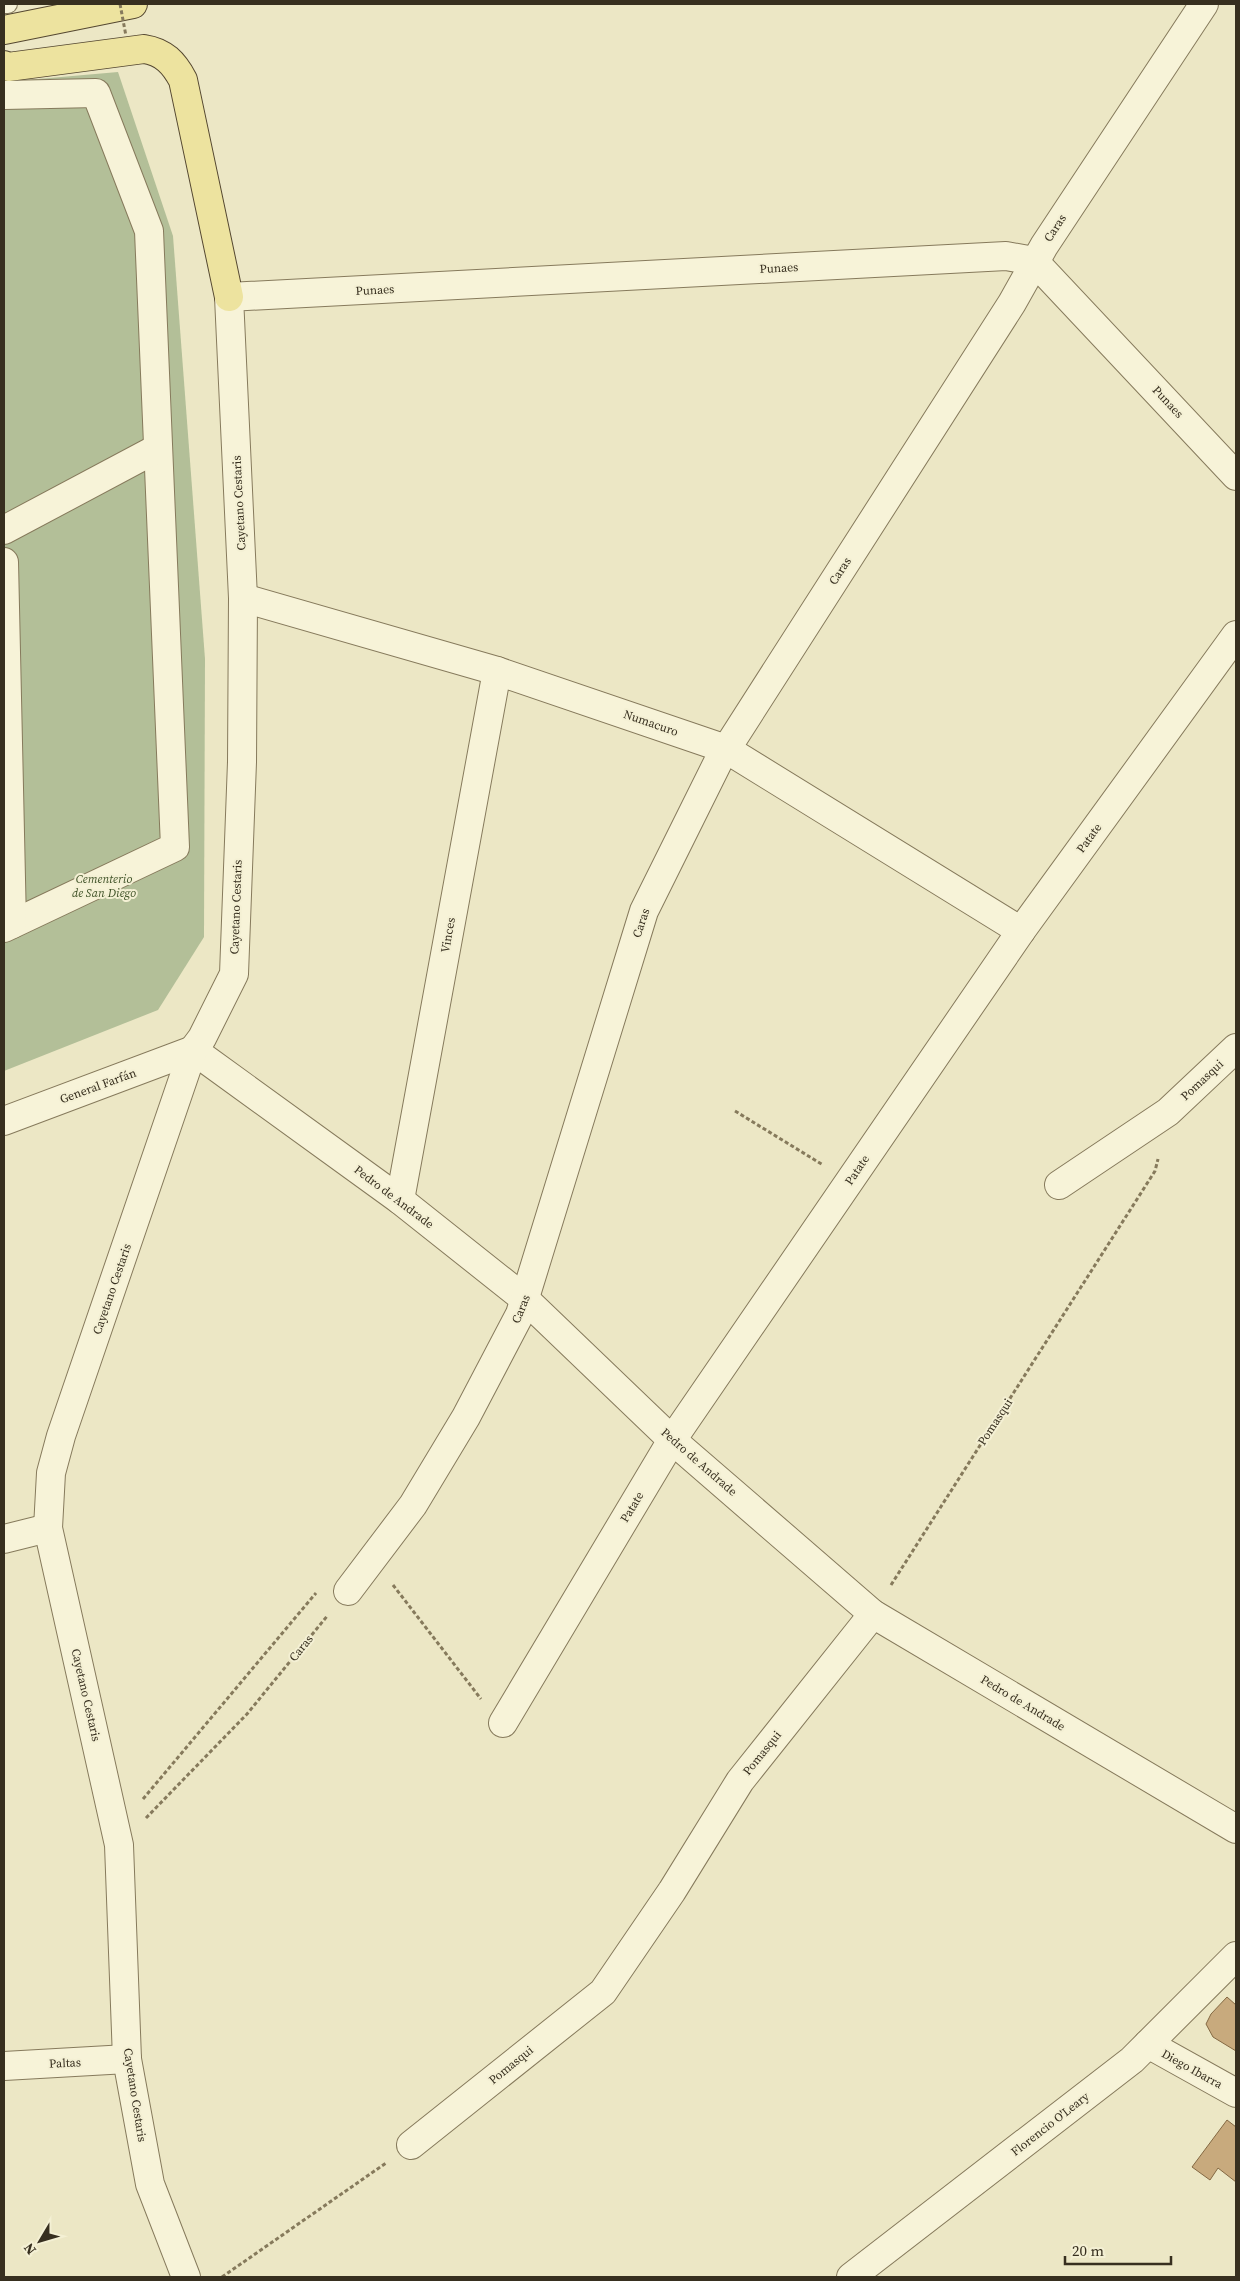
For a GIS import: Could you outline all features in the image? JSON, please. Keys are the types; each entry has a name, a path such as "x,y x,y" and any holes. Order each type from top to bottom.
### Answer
{"main road":[{"path":"4,30 133,4"},
{"path":"4,65 8,67 144,49 154,50 169,59 183,80 229,297"}],"street":[{"name":"Caras","path":"348,1591 413,1506 466,1418 526,1300 644,911 726,749 1012,303 1034,261 1204,4"},
{"path":"4,95 96,93 149,231 175,847 8,926 4,562"},
{"name":"Punaes","path":"229,297 1006,256 1034,261 1236,476"},
{"name":"Cayetano Cestaris","path":"186,2277 150,2184 127,2059 119,1845 48,1528 51,1473 61,1436 193,1050 215,1015 234,974 242,762 243,598 229,297"},
{"path":"4,530 158,448"},
{"name":"Numacuro","path":"243,598 496,671 726,749 1022,931"},
{"name":"Patate","path":"494,1714 672,1440 1022,931 1236,635"},
{"name":"Vinces","path":"400,1200 496,671"},
{"name":"Pomasqui","path":"1059,1185 1168,1112 1236,1048"},
{"name":"General Farfán","path":"4,1121 193,1050"},
{"name":"Pedro de Andrade","path":"193,1050 400,1200 526,1300 672,1440 872,1614 1236,1829"},
{"path":"4,1539 48,1528"},
{"name":"Pomasqui","path":"411,2145 602,1992 672,1891 740,1780 872,1614"},
{"name":"Florencio O'Leary","path":"851,2277 1132,2060 1236,1956"},
{"name":"Diego Ibarra","path":"1148,2044 1236,2094"},
{"name":"Paltas","path":"4,2066 127,2059"}],"path":[{"path":"120,4 126,36"},
{"path":"735,1111 828,1168"},
{"name":"Pomasqui","path":"872,1614 1155,1171 1168,1112"},
{"path":"392,1584 494,1714"},
{"name":"Caras","path":"119,1845 247,1714 348,1591"},
{"path":"139,1804 316,1592"},
{"path":"222,2277 411,2145"}],"green space":[{"name":"Cementerio de San Diego","path":"118,72 173,236 205,659 204,937 158,1010 4,1071 4,82"}],"building":[{"path":"1227,1997 1236,2005 1236,2051 1213,2037 1206,2024 1211,2014"},
{"path":"1227,2120 1236,2127 1236,2182 1218,2168 1210,2180 1192,2167"}]}
